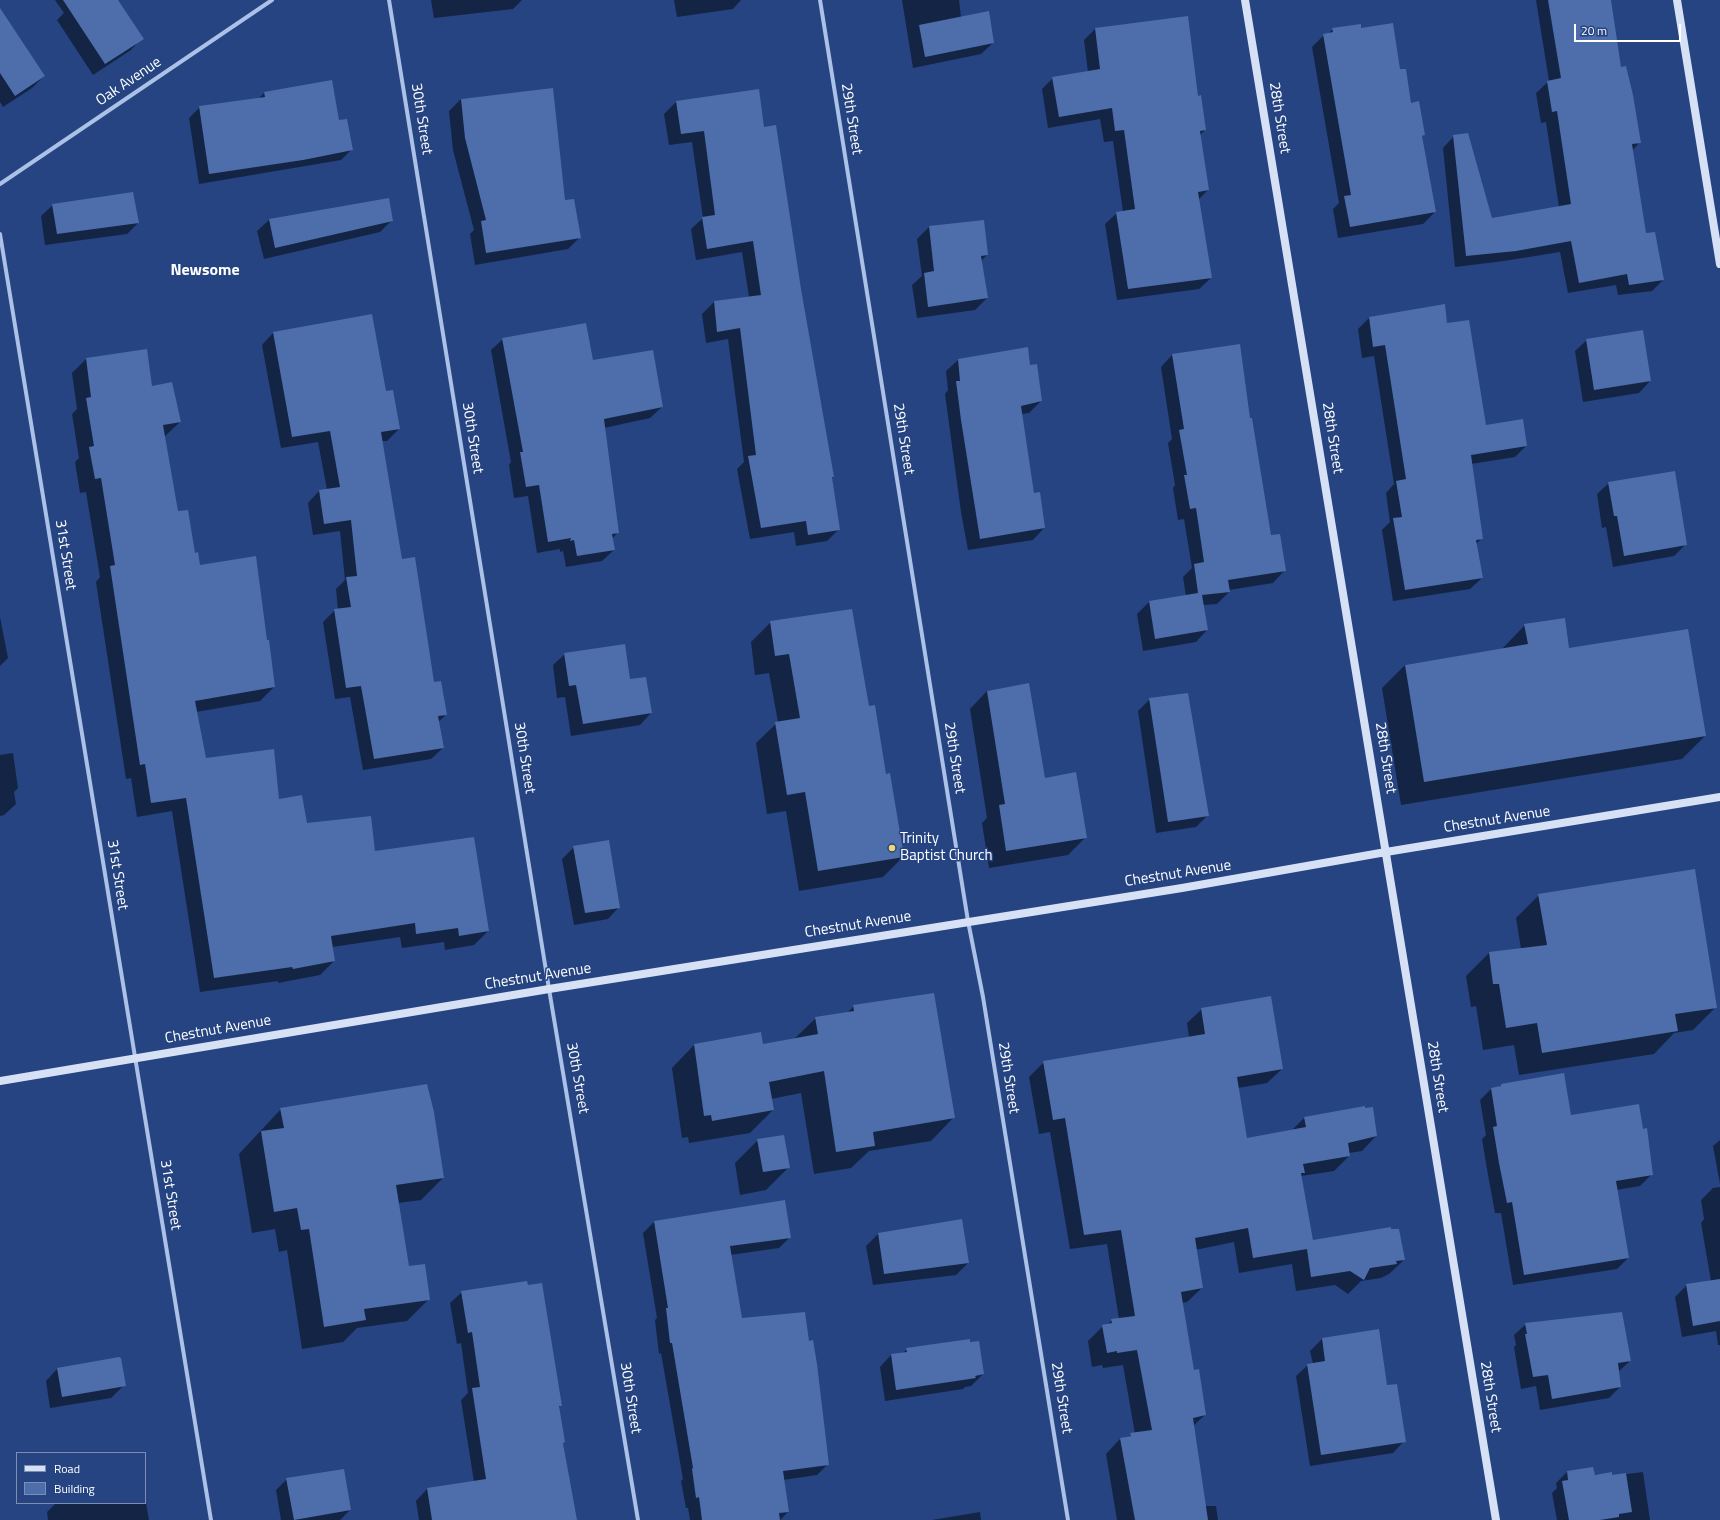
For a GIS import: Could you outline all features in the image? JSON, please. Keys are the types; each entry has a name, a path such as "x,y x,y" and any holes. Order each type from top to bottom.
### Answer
{"main road":[{"name":"28th Street","path":"1245,0 1496,1520"},
{"path":"1677,0 1720,264"},
{"name":"Chestnut Avenue","path":"0,1081 549,988 1182,888 1386,852 1720,797"}],"street":[{"name":"Oak Avenue","path":"0,184 272,0"},
{"name":"30th Street","path":"389,0 549,988 638,1520"},
{"name":"29th Street","path":"820,0 968,921 986,1018 1068,1520"},
{"name":"31st Street","path":"0,234 211,1520"}],"building":[{"path":"63,0 118,0 144,39 105,64"},
{"path":"1548,0 1611,0 1621,67 1626,66 1633,95 1641,143 1632,144 1646,233 1655,232 1664,280 1629,285 1627,274 1579,283 1571,241 1516,251 1466,256 1453,135 1468,133 1492,218 1571,204 1557,111 1552,112 1547,81 1561,78"},
{"path":"0,8 45,76 15,96 0,73"},
{"path":"989,11 994,43 925,57 919,25"},
{"path":"1188,16 1198,96 1201,95 1206,130 1200,131 1209,190 1198,192 1212,278 1128,289 1116,212 1135,209 1124,130 1115,131 1112,108 1059,117 1052,77 1100,69 1095,28"},
{"path":"1393,23 1400,69 1406,69 1411,103 1419,101 1425,135 1422,136 1436,212 1350,227 1344,196 1351,195 1323,34 1333,32 1332,28 1361,24 1361,28"},
{"path":"332,80 339,120 347,119 353,150 303,160 209,174 199,106 265,97 264,92"},
{"path":"553,88 565,200 574,199 581,238 486,253 481,221 486,220 465,138 461,99"},
{"path":"759,89 764,127 776,125 801,289 834,477 832,477 840,530 808,535 806,521 761,528 748,456 756,455 740,328 717,332 714,301 761,295 753,241 707,249 702,217 715,215 704,131 681,134 676,101"},
{"path":"133,192 139,223 57,234 52,204"},
{"path":"389,198 393,221 275,248 269,219"},
{"path":"984,220 988,255 981,256 988,298 928,307 924,273 934,271 929,226"},
{"path":"1445,304 1447,323 1469,320 1486,425 1523,419 1527,446 1471,455 1483,539 1476,540 1483,578 1405,590 1393,518 1402,517 1396,481 1406,479 1385,345 1373,347 1369,317"},
{"path":"372,314 386,391 393,390 400,429 381,432 402,559 415,557 434,682 441,681 447,715 438,716 444,748 374,759 361,686 346,688 334,609 351,607 346,577 357,576 351,520 324,524 319,490 340,487 330,431 292,437 273,332"},
{"path":"586,323 593,360 653,350 663,407 604,419 619,533 612,534 615,550 577,556 574,540 570,541 571,538 548,542 539,485 526,487 520,452 523,452 502,338"},
{"path":"1643,330 1651,381 1594,390 1586,339"},
{"path":"1240,344 1250,418 1252,418 1271,535 1280,534 1286,571 1228,580 1230,592 1202,595 1208,630 1155,639 1149,601 1198,593 1194,564 1204,562 1196,508 1190,509 1184,475 1187,475 1179,430 1184,429 1172,354"},
{"path":"1028,347 1030,365 1037,364 1042,401 1021,406 1034,493 1040,492 1045,528 980,539 956,381 960,381 958,359"},
{"path":"147,349 152,386 172,382 181,422 163,425 178,511 188,510 195,553 198,552 200,565 256,556 267,640 269,640 275,687 195,701 206,758 274,749 279,799 302,795 307,823 371,816 375,851 474,837 489,931 459,936 458,928 416,934 415,923 331,936 335,961 293,969 292,967 214,978 186,798 151,803 145,764 140,765 110,566 115,565 101,478 95,479 89,447 94,446 86,398 91,397 86,358"},
{"path":"1675,471 1687,545 1624,556 1617,516 1614,516 1608,482"},
{"path":"852,609 869,706 875,705 886,774 890,773 904,857 818,871 805,792 787,795 775,722 800,718 789,654 775,656 770,621"},
{"path":"1565,618 1569,648 1688,629 1706,736 1424,782 1405,665 1528,644 1524,624"},
{"path":"625,644 630,679 646,677 652,713 583,724 576,685 569,686 564,653"},
{"path":"1029,683 1045,778 1076,772 1087,838 1006,851 999,805 1005,804 987,691"},
{"path":"1188,693 1209,816 1168,822 1149,698"},
{"path":"609,840 620,908 585,913 573,846"},
{"path":"1695,869 1717,1008 1675,1014 1678,1031 1542,1053 1537,1023 1506,1028 1499,984 1493,984 1489,952 1547,945 1538,894"},
{"path":"934,993 955,1118 873,1132 875,1146 836,1152 824,1071 769,1082 774,1110 712,1121 711,1115 704,1116 694,1044 761,1032 763,1044 818,1034 815,1017 854,1011 853,1005"},
{"path":"1271,996 1283,1069 1237,1077 1247,1138 1306,1127 1304,1117 1365,1106 1365,1108 1373,1107 1377,1136 1348,1143 1350,1156 1303,1164 1305,1173 1301,1173 1313,1240 1391,1227 1391,1229 1399,1229 1405,1260 1396,1261 1397,1264 1370,1268 1364,1280 1350,1271 1311,1277 1307,1249 1253,1258 1248,1228 1195,1238 1203,1288 1181,1292 1194,1370 1199,1369 1206,1415 1193,1418 1208,1520 1135,1520 1120,1438 1131,1436 1130,1433 1152,1430 1137,1350 1107,1353 1102,1325 1112,1323 1111,1319 1135,1316 1121,1230 1084,1235 1065,1118 1053,1120 1043,1061 1205,1034 1201,1008"},
{"path":"1564,1073 1571,1115 1639,1104 1643,1129 1647,1128 1653,1175 1616,1181 1629,1258 1524,1275 1512,1202 1507,1203 1499,1163 1493,1127 1497,1126 1491,1088 1501,1086 1501,1084"},
{"path":"427,1084 434,1112 444,1178 396,1185 409,1266 425,1264 430,1300 364,1309 366,1320 324,1327 309,1229 301,1230 297,1208 274,1212 261,1131 284,1128 280,1108"},
{"path":"784,1135 790,1168 763,1172 757,1139"},
{"path":"785,1200 791,1238 730,1246 742,1318 805,1312 809,1341 813,1340 817,1364 829,1465 783,1471 789,1512 779,1513 780,1520 702,1520 699,1497 696,1498 693,1468 672,1343 670,1343 666,1308 668,1308 654,1221"},
{"path":"962,1219 969,1263 884,1274 878,1233"},
{"path":"1720,1279 1720,1321 1693,1326 1686,1284"},
{"path":"527,1281 528,1285 542,1283 562,1406 559,1406 565,1442 563,1443 577,1520 432,1520 427,1488 486,1479 472,1388 480,1387 472,1332 468,1333 461,1291"},
{"path":"1622,1312 1631,1361 1618,1363 1621,1387 1552,1399 1548,1375 1533,1377 1525,1334 1527,1334 1525,1323"},
{"path":"1379,1329 1387,1385 1397,1384 1406,1442 1321,1455 1307,1364 1325,1361 1322,1338"},
{"path":"970,1339 970,1342 979,1341 984,1374 975,1376 976,1378 896,1390 891,1354 907,1352 906,1348"},
{"path":"119,1357 121,1358 126,1386 62,1397 57,1368"},
{"path":"1593,1467 1595,1475 1612,1472 1612,1475 1626,1473 1632,1512 1619,1514 1619,1517 1600,1520 1569,1520 1562,1481 1568,1480 1567,1471"},
{"path":"344,1469 351,1510 294,1520 286,1478"}],"place":[{"name":"Trinity Baptist Church","path":"892,848"}],"district":[{"name":"Newsome","path":"205,271"}]}
